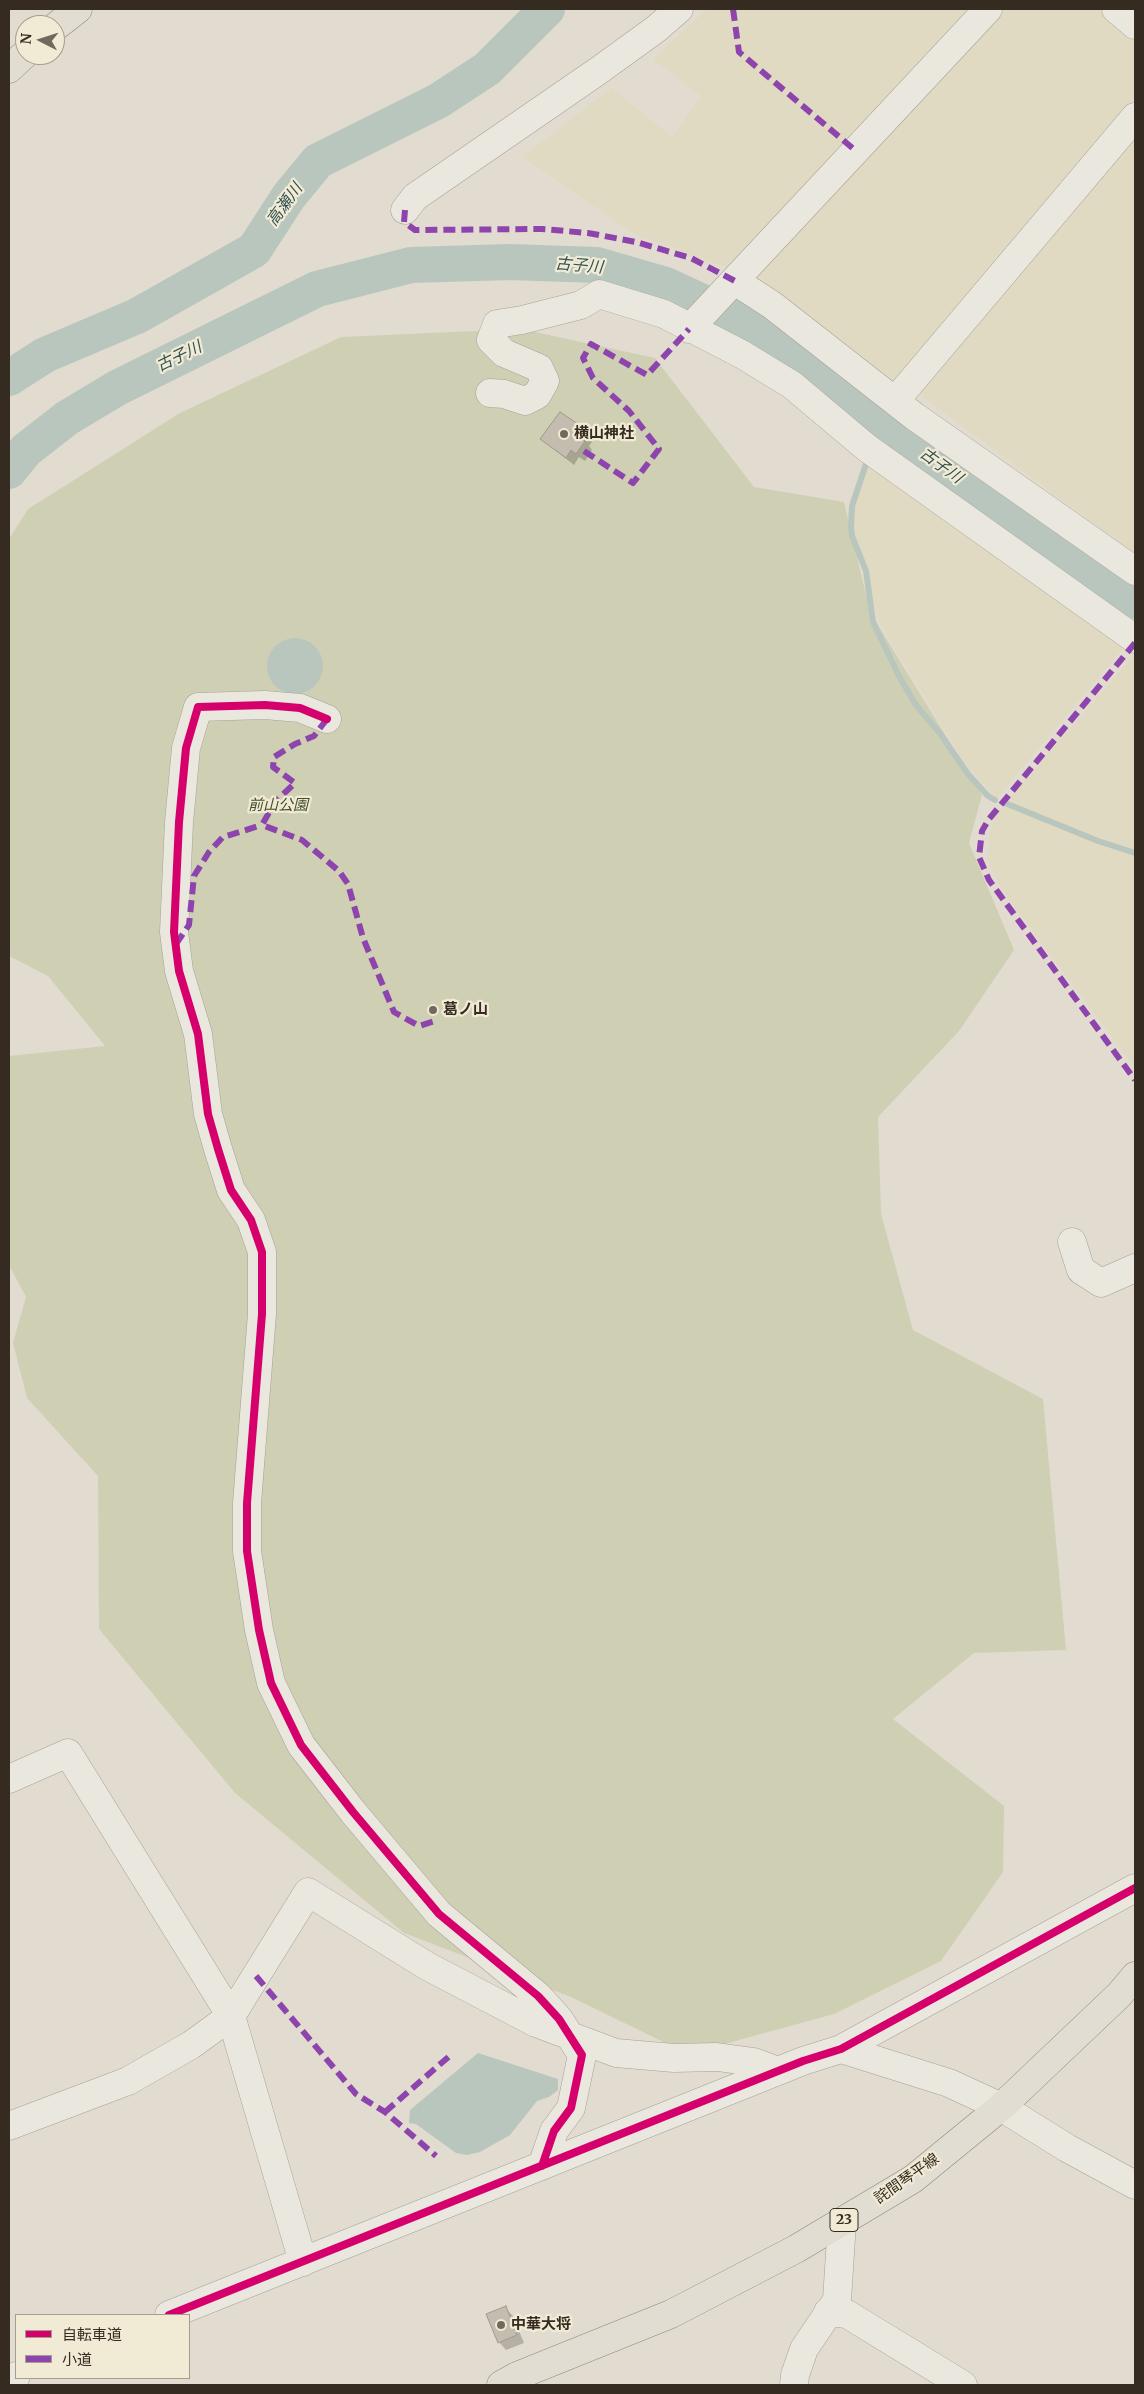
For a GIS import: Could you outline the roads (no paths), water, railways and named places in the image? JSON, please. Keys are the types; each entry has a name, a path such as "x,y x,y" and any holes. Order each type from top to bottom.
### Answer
{"main road":[{"path":"65,19 78,9"},
{"name":"詫間琴平線","path":"504,2385 517,2376 671,2314 796,2249 913,2179 1001,2107 1119,1995 1135,1976"}],"street":[{"path":"405,210 415,197 598,71 656,29 679,9"},
{"path":"689,329 988,9"},
{"path":"1116,9 1135,25"},
{"path":"895,401 1135,117"},
{"path":"732,283 772,305 895,401 1135,571"},
{"path":"490,393 504,394 525,401 537,395 545,381 538,368 504,353 491,340 497,324 522,320 581,305 600,294 664,314 689,329 743,355 792,385 870,451 1135,639"},
{"path":"327,719 300,708 265,705 198,707 186,748 179,822 174,932 179,971 198,1034 208,1114 218,1149 231,1190 251,1220 262,1252 262,1314 247,1503 247,1551 259,1630 271,1683 301,1745 353,1812 439,1914 538,1996 559,2020 582,2055 571,2108 554,2131 542,2166"},
{"path":"1072,1242 1081,1270 1101,1283 1135,1268"},
{"path":"9,1779 68,1753 231,2016 303,2262"},
{"path":"172,2314 778,2071 841,2048 1135,1888"},
{"path":"9,2126 128,2081 192,2045 231,2016 308,1892 427,1966 536,2024 567,2033 616,2053 674,2058 717,2057 754,2062 778,2071"},
{"path":"841,2048 949,2083 1001,2107 1067,2148 1135,2185"},
{"path":"794,2385 795,2375 804,2349 837,2300 842,2222"},
{"path":"828,2312 847,2314 963,2385"}],"waterway":[{"name":"高瀬川","path":"9,378 45,355 137,316 254,250 289,196 318,161 438,101 487,69 547,9"},
{"name":"古子川","path":"9,471 26,450 67,418 117,388 317,289 411,265 510,262 597,265 666,285 741,320 993,504 1135,601"},
{"path":"873,444 880,421"},
{"path":"868,458 852,506 851,527 852,536 866,571 873,622 899,676 916,705 939,732 968,774 988,796 995,800"},
{"path":"1005,803 1098,841 1135,853"}],"place":[{"name":"横山神社","path":"564,434"},
{"name":"葛ノ山","path":"433,1010"},
{"name":"中華大将","path":"501,2325"}],"park label":[{"name":"前山公園","path":"278,806"}]}
